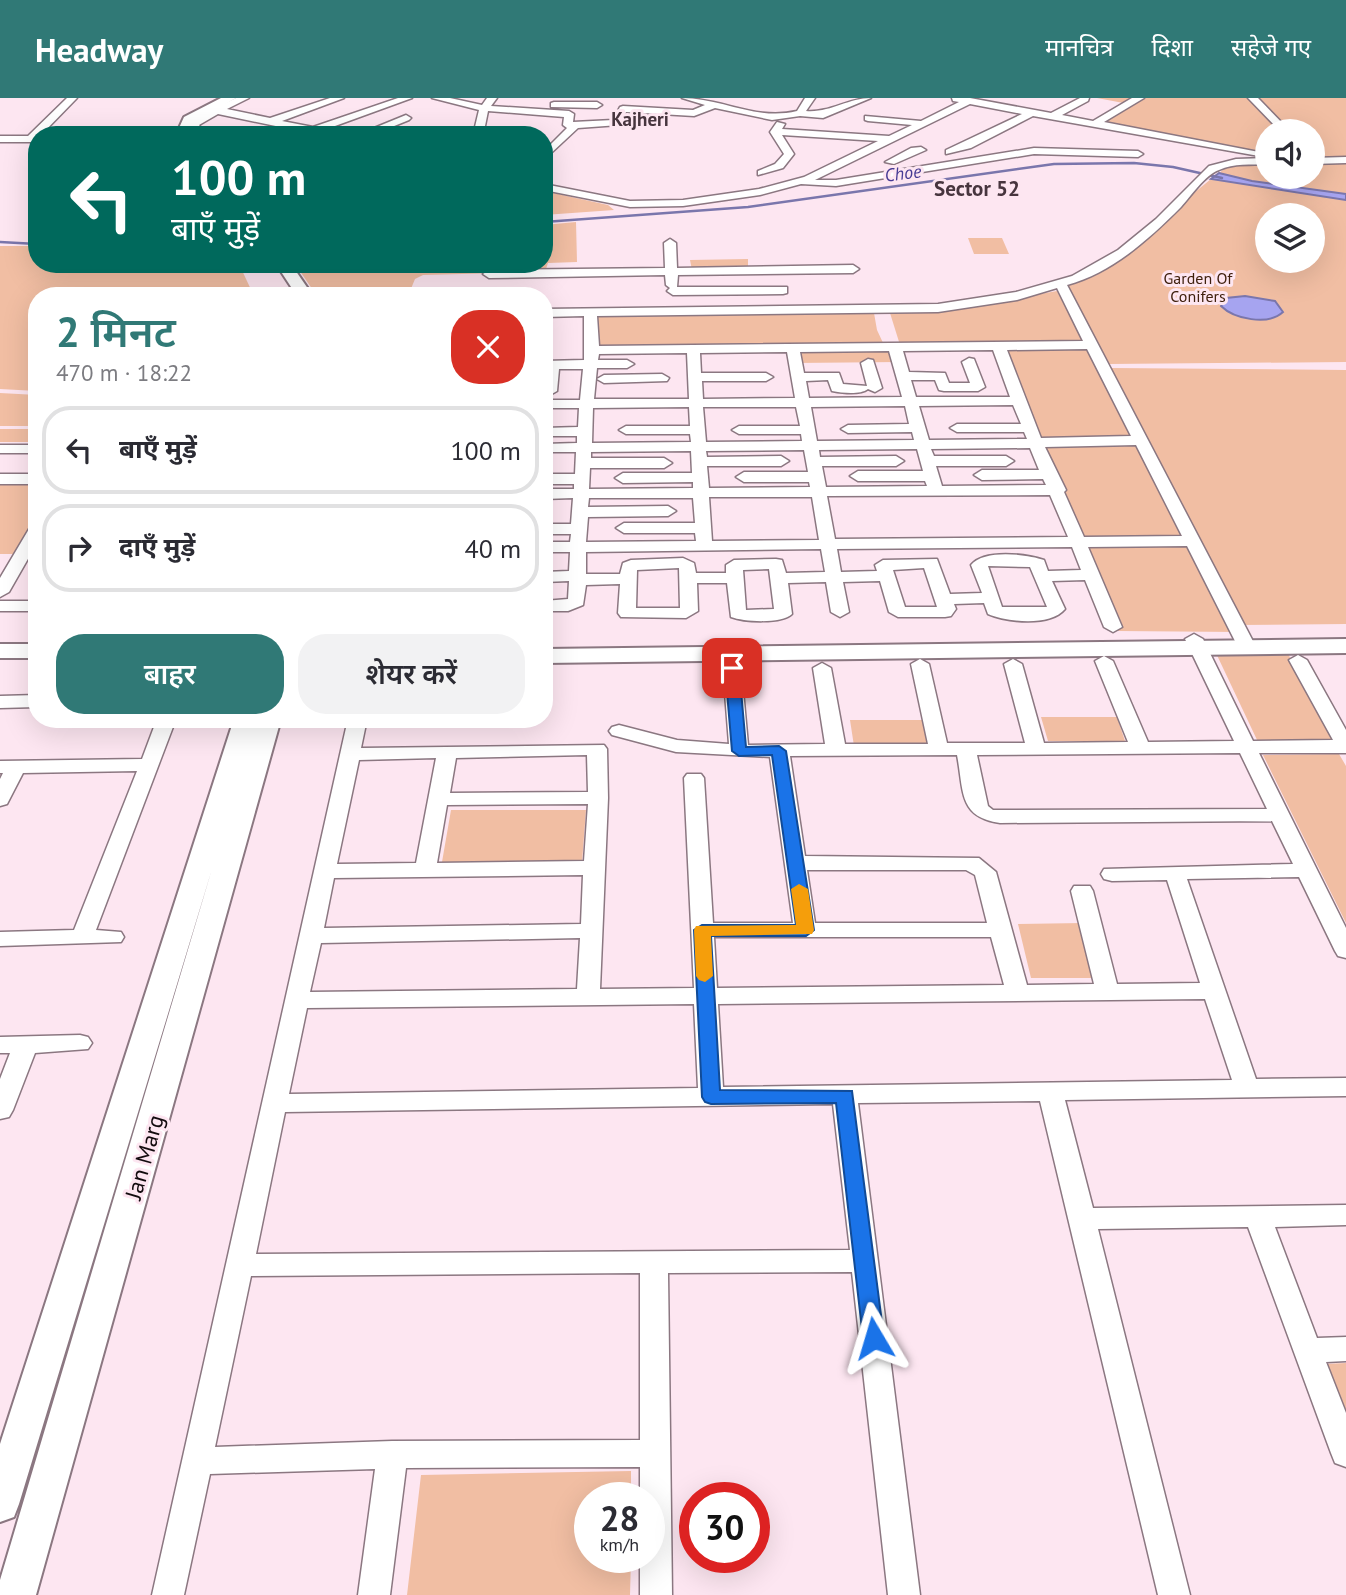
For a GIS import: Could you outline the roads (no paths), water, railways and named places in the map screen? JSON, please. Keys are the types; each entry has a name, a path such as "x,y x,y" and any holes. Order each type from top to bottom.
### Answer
{"main road":[{"path":"186,126 188,120 230,98"},
{"path":"172,126 180,116 216,104"},
{"path":"1245,643 1346,638"},
{"path":"553,656 1196,643"},
{"path":"553,646 1245,643 1346,646"},
{"path":"0,652 28,651"},
{"path":"0,1504 243,728"},
{"name":"Jan Marg","path":"16,1595 266,728"}],"street":[{"path":"46,126 72,98"},
{"path":"195,126 216,104 244,98"},
{"path":"271,121 339,98"},
{"path":"326,126 407,98"},
{"path":"437,98 569,114 568,125 575,126 613,124 623,109 694,113 712,106"},
{"path":"687,98 739,112 784,116 800,113 823,115 866,98"},
{"path":"800,113 810,98"},
{"path":"951,98 1255,153"},
{"path":"1096,123 1139,98"},
{"path":"1253,98 1273,119"},
{"path":"1017,109 1040,99"},
{"path":"1052,116 1085,99"},
{"path":"553,189 613,203 645,204 734,197 797,183 970,101"},
{"path":"216,104 295,126"},
{"path":"487,104 597,105"},
{"path":"480,126 487,104"},
{"path":"950,152 1032,112"},
{"path":"775,132 784,116"},
{"path":"385,126 405,118"},
{"path":"868,118 921,123"},
{"path":"553,148 575,126"},
{"path":"775,132 889,139"},
{"path":"762,173 779,166 789,154 775,132"},
{"path":"0,139 28,139"},
{"path":"890,162 911,151 921,150"},
{"path":"797,183 836,183 1034,151 1138,154"},
{"path":"849,160 890,162 922,170"},
{"path":"1325,161 1346,160"},
{"path":"553,313 938,308 1017,296 1061,285 1088,274 1122,253 1160,221 1213,168 1236,162 1255,161"},
{"path":"670,243 674,312"},
{"path":"628,261 670,265"},
{"path":"553,271 670,265 853,269"},
{"path":"489,274 509,273"},
{"path":"1061,285 1245,643"},
{"path":"673,291 783,290"},
{"path":"553,605 574,604 577,601 590,312"},
{"path":"625,404 695,390 733,403 785,389 841,402 887,385 971,384 1092,345"},
{"path":"971,384 1029,428"},
{"path":"963,445 971,384"},
{"path":"553,461 586,420 625,404 695,390 971,384 1016,394"},
{"path":"553,478 586,420 625,404 695,390 971,384 1016,394"},
{"path":"553,407 586,420 695,390 733,403 785,389 841,402 887,385"},
{"path":"841,402 887,385"},
{"path":"887,385 923,445 932,476"},
{"path":"733,403 785,389"},
{"path":"785,389 813,469 840,612"},
{"path":"695,390 704,545"},
{"path":"1016,394 1113,627"},
{"path":"586,420 663,397"},
{"path":"841,402 857,469"},
{"path":"733,403 744,469"},
{"path":"624,470 625,404"},
{"path":"553,407 586,420 624,470"},
{"path":"553,407 586,420 624,470"},
{"path":"857,469 892,445 1141,440"},
{"path":"1000,444 1009,467"},
{"path":"892,445 898,468"},
{"path":"0,449 28,449"},
{"path":"624,470 744,469 781,461 813,469 857,469 932,476 971,468 1009,467 1049,474"},
{"path":"744,469 781,461 813,469"},
{"path":"624,470 898,468 979,491 1058,490"},
{"path":"971,468 979,491"},
{"path":"665,470 668,520"},
{"path":"0,480 28,479"},
{"path":"553,527 579,520 668,520 703,528"},
{"path":"624,520 624,546"},
{"path":"553,547 1191,541"},
{"path":"0,592 28,544"},
{"path":"0,554 22,554"},
{"path":"981,562 1035,562 1041,576 1056,609 1048,614 1003,614 994,610 979,565 981,562"},
{"path":"931,563 943,599 947,610 945,612 898,612 884,564 931,563"},
{"path":"683,564 688,567 688,578 689,611 681,615 627,614 631,565 683,564"},
{"path":"773,564 778,566 779,578 785,612 744,616 737,612 733,566 773,564"},
{"path":"1041,576 1093,575"},
{"path":"779,578 887,576"},
{"path":"553,577 628,579"},
{"path":"688,578 735,578"},
{"path":"943,599 992,598"},
{"path":"0,606 28,606"},
{"path":"1196,643 1346,951"},
{"path":"619,731 677,746 739,751 1346,746 1298,660"},
{"path":"1104,661 1140,747"},
{"path":"920,664 939,750"},
{"path":"1013,664 1036,748"},
{"path":"822,667 836,750"},
{"path":"732,668 739,751"},
{"path":"0,702 28,701"},
{"path":"82,938 163,728"},
{"path":"168,1595 356,728"},
{"path":"349,754 597,749 598,798 588,997"},
{"path":"966,749 978,808 987,815 1279,814"},
{"path":"779,751 806,930"},
{"path":"425,870 447,754"},
{"path":"0,800 8,767 148,765"},
{"path":"694,778 711,1097"},
{"path":"438,799 598,798"},
{"path":"796,863 971,863 985,872 1017,992"},
{"path":"324,871 594,868"},
{"path":"1112,874 1306,870"},
{"path":"1177,881 1247,1088"},
{"path":"1083,891 1107,991"},
{"path":"702,930 1000,930"},
{"path":"310,936 591,931"},
{"path":"0,939 113,937"},
{"path":"297,1000 1213,990"},
{"path":"0,1045 80,1043"},
{"path":"0,1110 26,1044"},
{"path":"274,1103 1346,1087"},
{"path":"1051,1093 1174,1595"},
{"path":"845,1096 904,1595"},
{"path":"1082,1219 1346,1215"},
{"path":"1258,1217 1346,1453"},
{"path":"240,1265 864,1261"},
{"path":"654,1263 656,1595"},
{"path":"1307,1350 1346,1349"},
{"path":"197,1461 392,1455 655,1453"},
{"path":"374,1595 392,1455"}],"waterway":[{"name":"Choe","path":"553,221 748,207 1054,164 1134,163 1173,167 1222,178"},
{"name":"Choe","path":"0,242 28,244"}],"district":[{"name":"Kajheri","path":"640,119"},
{"name":"Sector 52","path":"977,188"}],"park label":[{"name":"Garden Of Conifers","path":"1198,287"}]}
